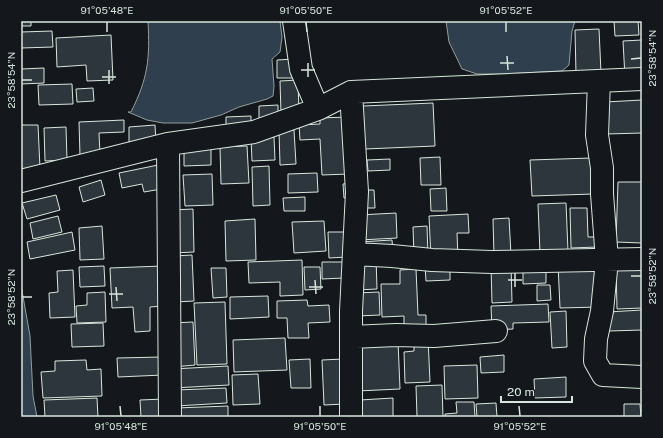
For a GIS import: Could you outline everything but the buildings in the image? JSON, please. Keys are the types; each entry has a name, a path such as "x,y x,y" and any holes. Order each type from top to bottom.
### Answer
{"street":[{"path":"294,21 301,69 318,109"},
{"path":"21,181 168,144 254,132 318,109 351,92 642,79"},
{"path":"599,81 597,135 602,168 602,194 607,260 602,311 596,339 595,361 603,375 642,377"},
{"path":"351,92 357,192 351,337 351,417"},
{"path":"168,144 170,417"},
{"path":"354,254 432,260 492,262 642,259"},
{"path":"351,337 396,334 434,336 496,331"}],"water":[{"path":"148,21 280,21 282,37 280,52 272,59 274,86 273,96 239,107 221,115 192,123 163,123 147,120 128,112 131,112 137,100 147,68 149,46"},
{"path":"446,21 575,21 572,31 569,65 562,71 501,74 477,74 462,69 449,42"},
{"path":"21,285 30,336 33,396 37,417 21,417"}]}
